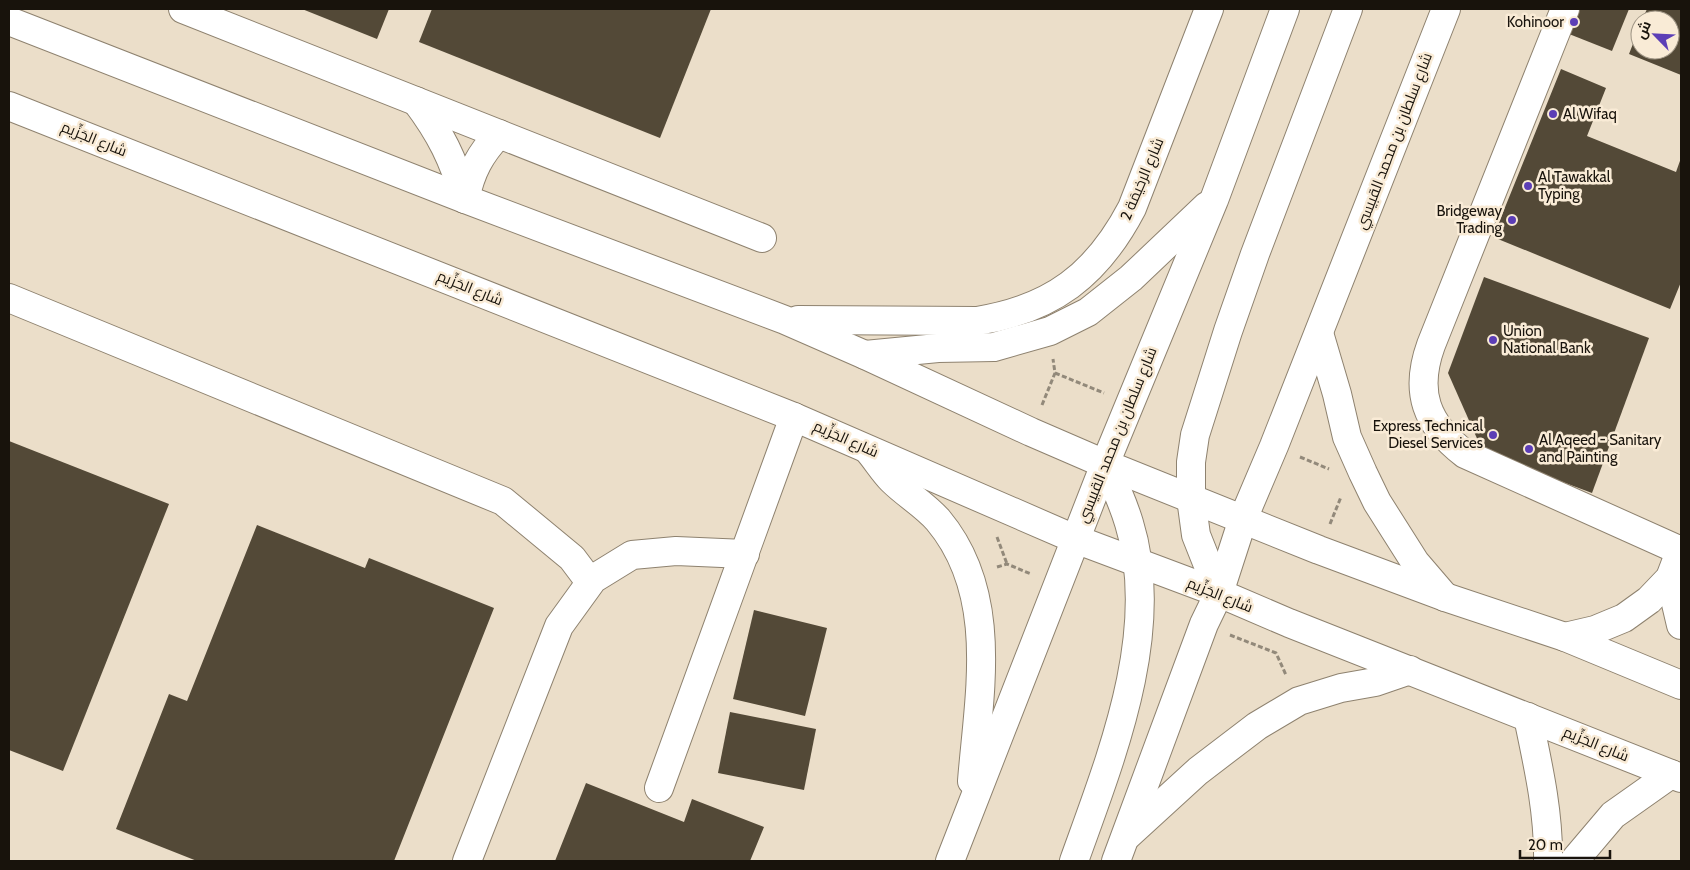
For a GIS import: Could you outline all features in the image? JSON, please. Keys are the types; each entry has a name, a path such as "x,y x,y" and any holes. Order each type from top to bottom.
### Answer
{"street":[{"path":"183,9 762,238"},
{"name":"شارع الرخيمَة 2","path":"785,320 977,321 1002,317 1026,310 1069,286 1089,270 1106,251 1132,208 1209,9"},
{"name":"شارع سلطان بن محمد القبيسي","path":"950,861 1075,539 1214,200 1285,9"},
{"path":"1219,593 1196,534 1191,498 1191,462 1195,435 1258,245 1348,9"},
{"name":"شارع سلطان بن محمد القبيسي","path":"1121,850 1204,624 1219,593 1243,519 1319,333 1446,9"},
{"path":"1565,9 1431,345 1425,362 1423,380 1430,414 1439,430 1465,454 1681,550 1670,578 1649,600 1624,618 1595,630 1565,637"},
{"path":"9,21 465,199 785,320 1105,464 1320,550 1445,597 1565,637 1681,685"},
{"path":"416,101 433,123 446,147 457,172 465,199"},
{"name":"شارع الجَزِّيم","path":"9,106 794,416 1075,539 1219,593 1289,623 1676,776"},
{"path":"465,199 469,180 477,162 487,146 499,134"},
{"path":"865,355 938,348 994,347 1050,331 1088,312 1131,278 1214,200"},
{"path":"9,298 504,501 572,558 590,582"},
{"path":"1319,333 1337,394 1347,437 1370,488 1415,562 1445,597"},
{"path":"659,788 794,416"},
{"path":"868,450 891,479 937,519 956,545 970,573 980,620 981,664 969,813"},
{"path":"1074,861 1110,760 1131,685 1140,613 1137,563 1130,525 1119,494 1105,464"},
{"path":"467,861 559,626 592,579 632,555 676,551 744,554"},
{"path":"1670,578 1681,625"},
{"path":"1121,850 1198,771 1257,726 1299,701 1341,688 1375,682 1410,670"},
{"path":"1528,718 1549,835 1548,861"},
{"path":"1574,861 1613,814 1676,776"}],"path":[{"path":"1031,432 1055,372 1130,404"},
{"path":"1274,446 1332,471"},
{"path":"1320,550 1342,496"},
{"path":"1204,624 1276,653"}],"building":[{"path":"302,9 389,9 377,39"},
{"path":"432,9 711,9 660,138 419,42"},
{"path":"1573,9 1629,9 1612,51 1564,32"},
{"path":"1681,9 1681,75 1644,60 1680,60 1680,10 1647,10"},
{"path":"1561,69 1606,88 1587,136 1676,172 1681,158 1681,282 1670,309 1493,237"},
{"path":"1484,277 1649,338 1592,493 1483,452 1448,373"},
{"path":"9,441 169,504 63,771 9,750"},
{"path":"257,525 365,568 369,558 494,608 394,861 197,861 116,829 169,694 187,701"},
{"path":"754,610 827,628 805,716 733,699"},
{"path":"730,712 816,729 804,790 718,773"},
{"path":"586,783 684,822 692,799 764,827 750,861 555,861"}],"place":[{"name":"Kohinoor","path":"1574,22"},
{"name":"Al Wifaq","path":"1553,114"},
{"name":"Al Tawakkal Typing","path":"1528,186"},
{"name":"Bridgeway Trading","path":"1512,220"},
{"name":"Union National Bank","path":"1493,340"},
{"name":"Express Technical Diesel Services","path":"1493,435"},
{"name":"Al Aqeed - Sanitary and Painting","path":"1529,449"}]}
